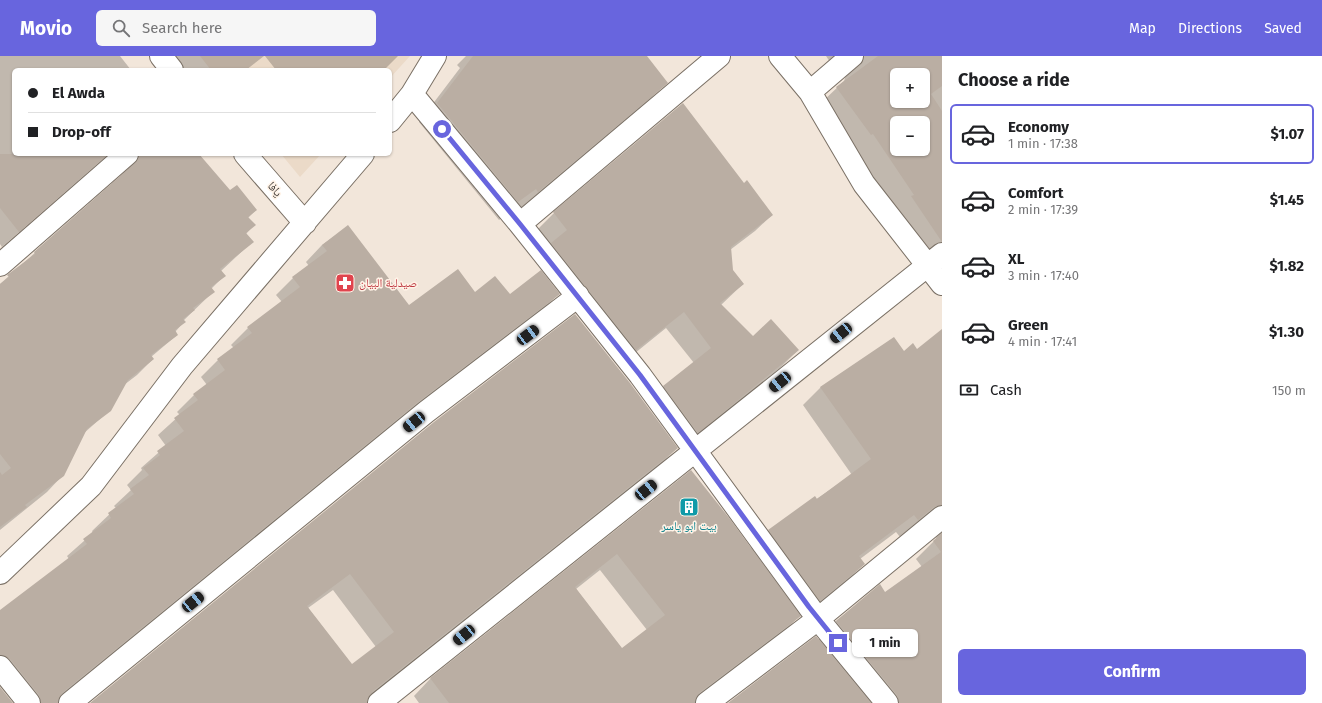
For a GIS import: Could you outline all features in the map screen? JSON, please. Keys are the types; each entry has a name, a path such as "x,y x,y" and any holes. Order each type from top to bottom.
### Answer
{"street":[{"path":"161,56 170,68"},
{"path":"392,119 412,94 435,56"},
{"path":"520,224 719,56"},
{"path":"780,56 810,92 864,184 935,259 942,284"},
{"path":"810,92 852,56"},
{"path":"412,94 520,224 640,375 818,619 887,703"},
{"path":"0,265 125,156"},
{"name":"يافا","path":"246,156 305,223"},
{"path":"0,572 91,486 182,366 361,156"},
{"path":"379,703 935,259"},
{"path":"70,703 426,412 578,296"},
{"path":"706,703 818,619 942,517"},
{"path":"0,667 28,703"}],"shaded area":[{"path":"200,56 410,56 392,76 392,68 209,68"},
{"path":"283,156 319,156 300,177"}],"building":[{"path":"473,56 647,56 668,83 538,192 536,189 518,202 437,103"},
{"path":"878,56 942,56 942,86 931,94 942,111 942,242 911,196 914,195 873,134 871,135 836,87"},
{"path":"683,103 744,183 747,180 773,215 731,247 733,270 744,284 720,303 753,336 771,319 799,350 698,433 663,386 711,348 684,312 636,350 551,243 567,230 553,212"},
{"path":"0,154 12,154 12,156 106,156 19,232 0,208"},
{"path":"138,156 201,156 230,190 237,185 257,210 248,217 256,225 246,233 254,242 220,269 226,276 211,287 215,292 193,308 195,310 183,319 186,322 175,330 178,335 151,355 154,359 128,380 111,411 87,429 64,476 25,505 27,507 0,527 0,472 2,475 11,468 0,454 0,284 9,277 7,275 35,254 34,252 135,163"},
{"path":"348,225 409,305 458,269 475,292 495,276 510,294 541,270 560,294 418,402 62,693 58,703 41,703 39,695 10,659 0,655 0,610 87,544 83,539 111,518 108,513 134,494 130,489 149,475 143,468 160,455 157,451 184,431 174,418 198,400 193,394 225,370 217,359 252,333 247,327 300,287 292,277 327,251 322,245"},
{"path":"575,314 630,383 678,448 373,691 368,698 367,703 90,703 434,422","holes":["350,574 394,632 352,664 307,606"]},
{"path":"942,329 942,505 934,507 918,520 914,515 859,556 865,564 820,601 768,530 815,496 817,499 871,459 820,387 894,337 904,351 913,343 917,349"},
{"path":"691,470 730,519 801,616 699,693 695,703 449,703 430,678","holes":["617,554 665,615 622,648 575,587"]},
{"path":"942,533 942,703 899,703 897,695 836,621 880,584 885,592 941,552 933,541"},
{"path":"816,636 871,703 728,703"},
{"path":"0,687 13,703 0,703"}],"place":[{"name":"صيدلية البيان","path":"345,283"},
{"name":"بيت ابو ياسر","path":"689,507"}],"route":[{"path":"442,129 578,296 640,375 809,607 838,643"}]}
